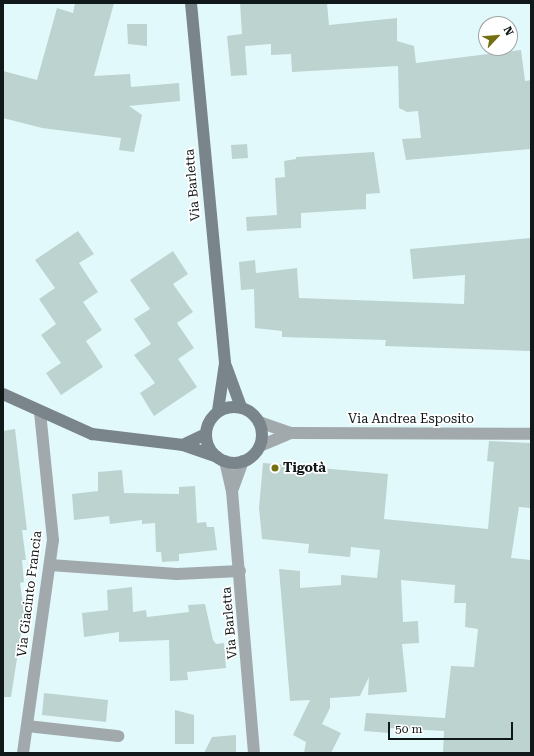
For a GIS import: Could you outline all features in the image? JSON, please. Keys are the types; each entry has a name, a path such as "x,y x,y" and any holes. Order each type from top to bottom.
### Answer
{"main road":[{"name":"Via Barletta","path":"191,3 225,363 218,411 212,417 206,434 207,442 221,459"},
{"name":"Via Barletta","path":"225,363 241,407"},
{"path":"3,394 40,413 92,434 184,445 221,459 243,461"},
{"path":"218,411 241,407 259,422 260,446"},
{"path":"184,445 206,434"},
{"name":"Via Barletta","path":"243,461 260,446"}],"street":[{"name":"Via Giacinto Francia","path":"23,753 50,565 53,528 40,413"},
{"name":"Via Andrea Esposito","path":"259,422 291,433 531,434"},
{"name":"Via Andrea Esposito","path":"260,446 291,433"},
{"name":"Via Barletta","path":"221,459 232,492 240,571 254,753"},
{"name":"Via Barletta","path":"232,492 243,461"},
{"path":"50,565 177,574 240,571"},
{"path":"27,726 118,736"}],"building":[{"path":"75,3 114,3 94,76 130,74 131,87 179,83 180,101 129,106 142,115 134,152 119,150 121,138 42,128 3,118 3,71 37,80 57,8 73,13"},
{"path":"240,3 327,3 329,25 397,18 397,41 414,46 416,63 478,55 518,56 518,50 521,50 525,81 531,80 531,149 406,160 402,139 421,138 418,111 407,112 399,108 398,66 292,72 291,54 271,55 271,44 245,46 247,75 231,76 227,36 242,34"},
{"path":"127,24 147,24 147,46 128,44"},
{"path":"247,144 248,158 232,159 231,145"},
{"path":"374,152 380,193 366,194 366,209 301,213 301,228 247,231 246,217 277,215 275,178 285,177 284,161 296,159 296,157"},
{"path":"78,231 94,254 79,263 98,292 83,302 102,330 86,341 103,367 61,395 46,373 61,363 41,335 56,324 39,299 55,288 35,260"},
{"path":"531,238 531,351 385,346 386,340 282,337 282,331 255,328 254,289 241,290 239,262 255,260 256,273 297,268 299,298 464,304 465,275 413,279 410,249"},
{"path":"173,251 188,274 173,284 193,312 177,323 194,348 178,359 197,387 154,416 140,393 155,383 134,355 151,344 134,319 150,309 130,280"},
{"path":"15,429 27,530 22,530 26,560 22,560 24,582 20,583 24,613 11,697 3,697 3,431"},
{"path":"489,441 531,443 531,508 519,507 511,558 531,560 531,753 443,753 444,731 389,728 389,733 364,731 366,713 445,718 451,666 474,667 478,629 465,627 466,603 454,603 455,585 401,580 403,622 418,621 419,643 402,644 407,692 368,695 369,677 360,696 330,698 330,708 322,724 341,733 331,753 304,753 306,742 293,735 310,700 290,701 279,569 300,571 300,588 341,585 341,575 377,578 380,550 351,547 350,557 308,553 309,544 262,539 259,508 263,463 388,474 384,519 488,529 494,462 487,461"},
{"path":"122,470 124,493 179,494 179,487 195,486 197,523 206,522 207,527 214,527 217,550 179,554 179,561 162,562 161,552 156,552 155,523 142,524 142,520 110,524 109,516 74,520 72,494 98,491 98,472"},
{"path":"132,587 133,612 146,610 147,617 189,612 188,605 205,604 213,640 216,644 224,643 226,668 187,672 188,680 170,681 169,640 119,642 119,632 84,637 82,613 108,610 107,590"},
{"path":"44,693 108,700 106,722 42,715"},
{"path":"175,710 194,715 194,744 175,744"},
{"path":"236,735 236,753 204,753 212,737"}],"place":[{"name":"Tigotà","path":"275,468"}]}
